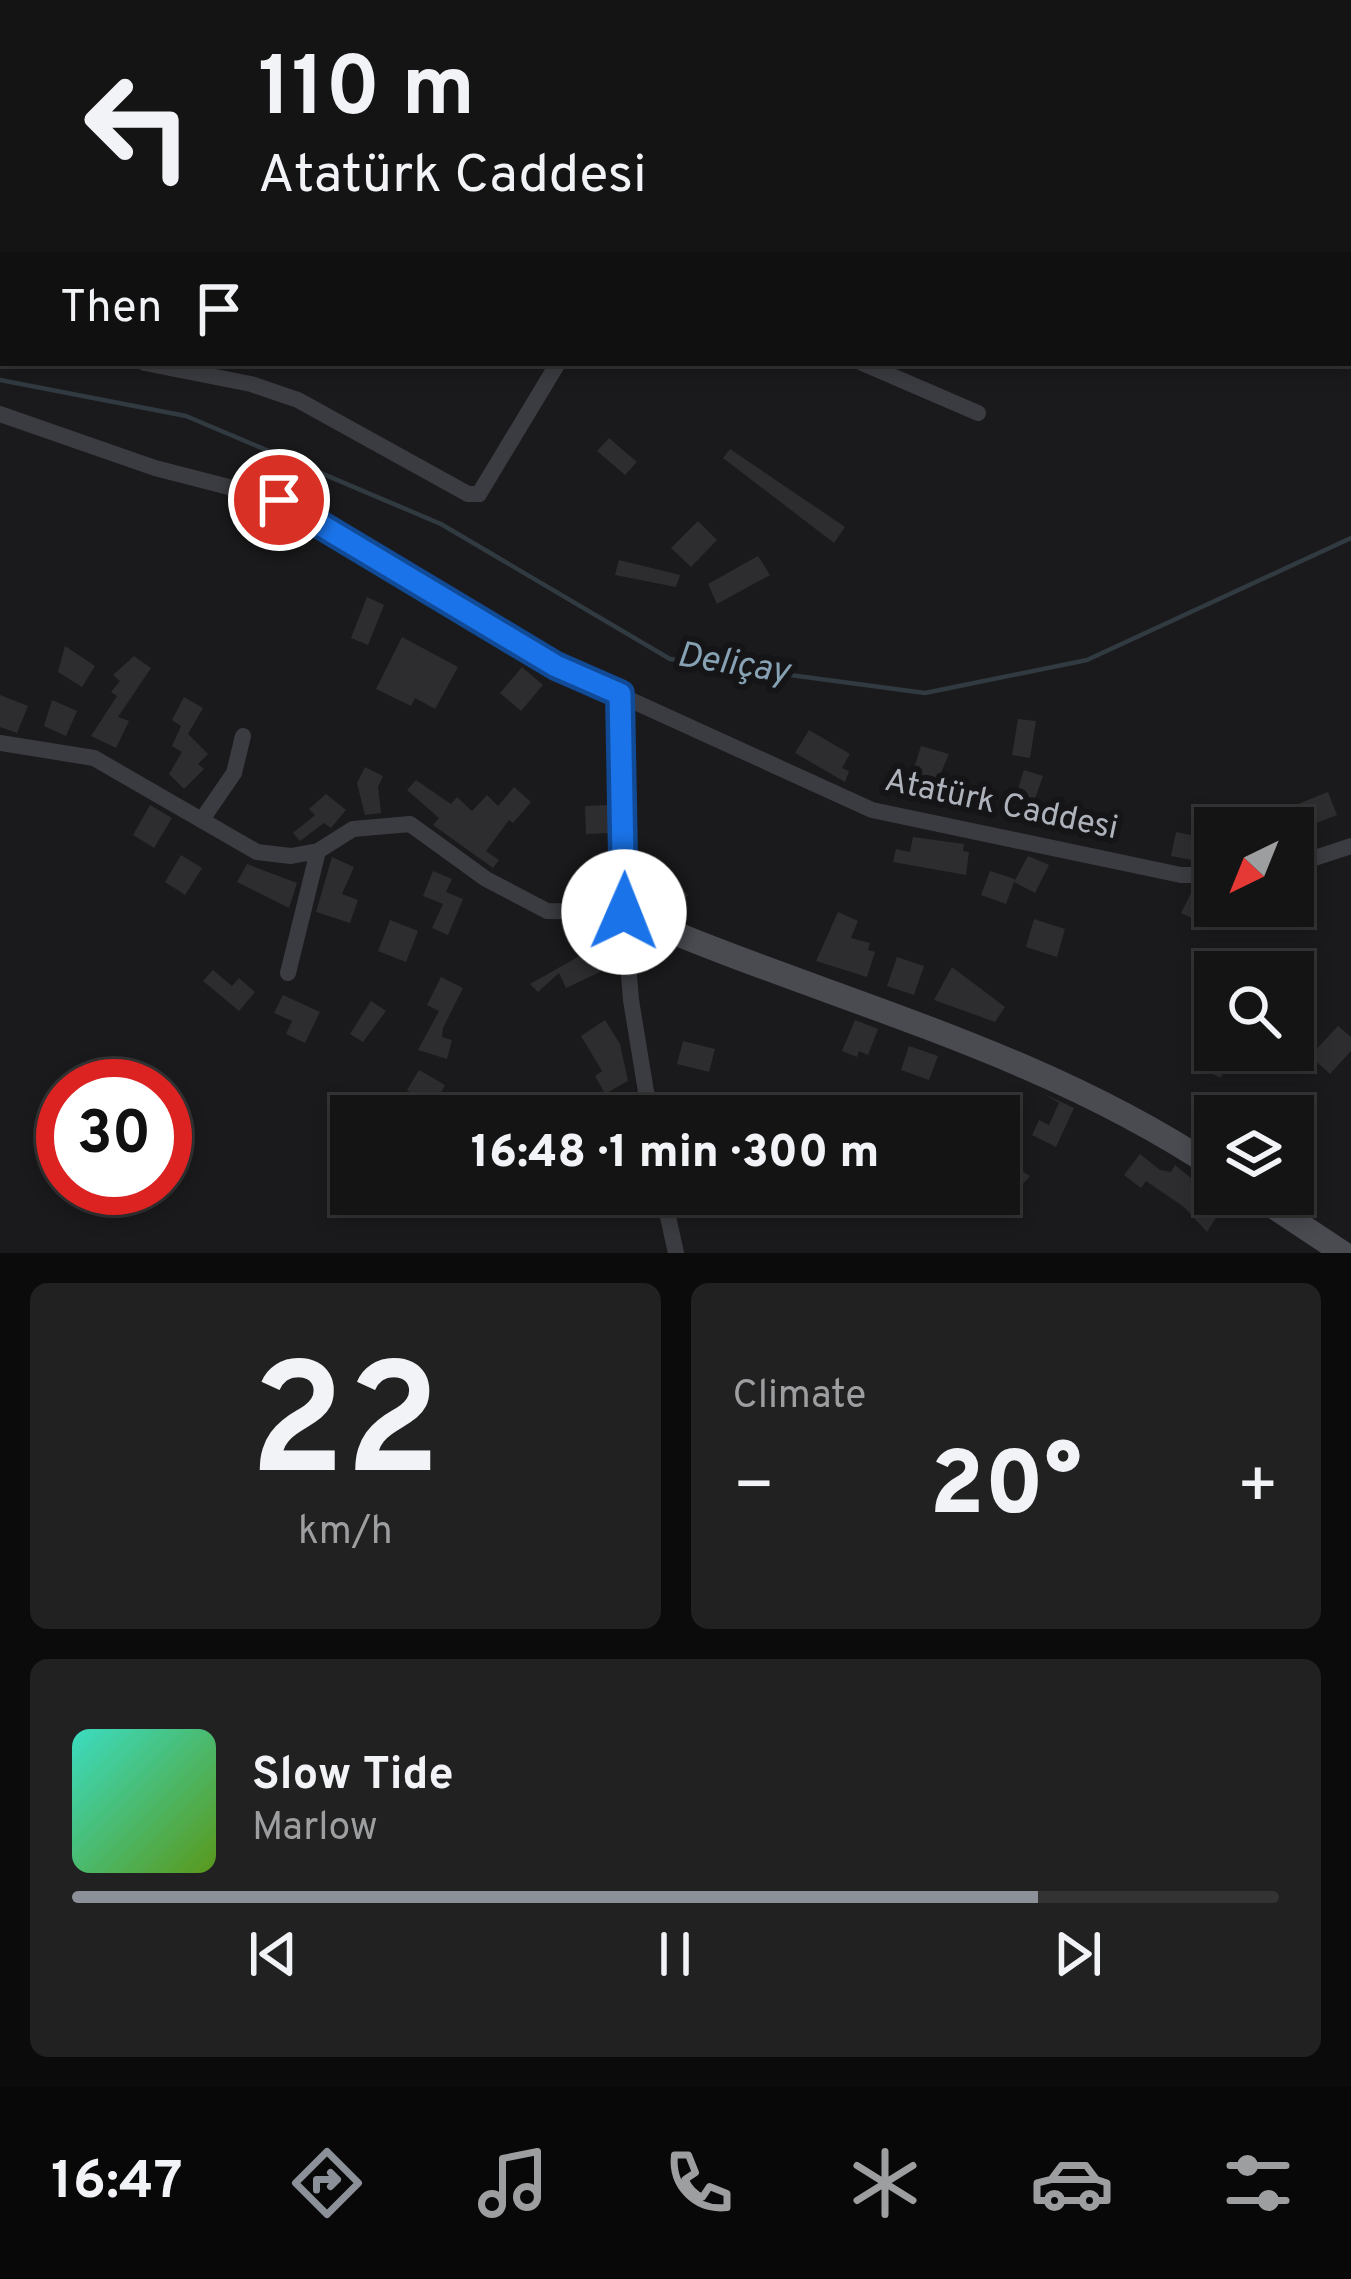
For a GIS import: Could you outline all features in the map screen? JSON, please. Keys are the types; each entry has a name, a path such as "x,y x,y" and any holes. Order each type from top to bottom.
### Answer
{"street":[{"path":"160,366 251,384 298,400 468,494 479,494 556,366"},
{"path":"869,366 978,413"},
{"name":"Atatürk Caddesi","path":"0,414 155,469 279,500 556,666 872,810 1194,874"},
{"path":"620,694 624,912 631,1000 647,1095"},
{"path":"202,818 234,772 243,736"},
{"path":"0,743 94,758 256,852 292,856 318,851 353,829 410,824 487,879 547,910 624,912 722,954 1001,1052 1146,1122 1194,1154"},
{"path":"1314,858 1351,846"},
{"path":"288,973 318,851"},
{"path":"668,1215 676,1253"},
{"path":"1286,1215 1343,1253"}],"building":[{"path":"609,438 637,462 625,475 597,451"},
{"path":"730,449 845,527 834,543 723,458"},
{"path":"698,521 717,540 691,567 671,548"},
{"path":"758,556 770,575 717,604 708,584"},
{"path":"619,560 680,575 676,587 615,575"},
{"path":"367,597 384,605 368,645 351,638"},
{"path":"402,637 458,667 435,709 415,698 411,706 376,689"},
{"path":"65,646 95,666 82,687 58,672"},
{"path":"134,656 151,668 118,717 129,721 116,748 91,736 117,696 111,692 120,681 113,675"},
{"path":"522,667 543,685 521,711 500,693"},
{"path":"0,695 28,706 17,733 0,727"},
{"path":"184,697 203,708 188,734 208,754 198,764 204,769 184,789 169,774 182,752 172,746 181,726 172,720"},
{"path":"52,700 77,711 66,736 44,726"},
{"path":"1018,719 1036,721 1030,758 1012,755"},
{"path":"809,730 850,754 842,768 849,771 845,782 795,753"},
{"path":"921,746 949,754 928,804 905,797"},
{"path":"365,767 383,776 378,787 381,813 365,815 357,783"},
{"path":"1024,770 1043,776 1032,807 1014,801"},
{"path":"416,780 451,804 457,797 472,811 487,795 498,806 514,787 531,802 513,823 509,820 486,851 499,860 493,868 433,825 439,818 407,790"},
{"path":"1328,792 1337,815 1314,824 1314,807 1298,804"},
{"path":"326,794 346,810 331,828 324,823 300,841 293,833 315,815 309,809"},
{"path":"150,805 172,818 154,848 133,835"},
{"path":"609,805 610,833 586,834 585,806"},
{"path":"1176,832 1194,836 1194,860 1171,856"},
{"path":"913,837 964,844 963,851 969,852 966,875 893,862 896,849 910,852"},
{"path":"181,855 202,868 185,895 165,882"},
{"path":"1028,856 1049,865 1035,893 1014,882"},
{"path":"332,857 354,867 342,894 358,900 350,923 316,912"},
{"path":"247,864 297,883 289,908 237,882"},
{"path":"433,871 452,879 446,892 463,899 448,935 432,928 443,904 423,896"},
{"path":"990,871 1015,879 1006,904 981,895"},
{"path":"670,878 688,895 671,914 648,903"},
{"path":"1192,891 1194,892 1194,919 1181,913"},
{"path":"838,912 858,921 851,938 870,943 868,950 875,952 867,977 816,961"},
{"path":"1034,919 1065,929 1057,957 1026,947"},
{"path":"390,920 418,931 406,962 378,951"},
{"path":"590,950 600,972 566,988 559,973 538,992 530,984"},
{"path":"897,957 924,966 914,995 887,986"},
{"path":"952,967 1005,1007 995,1022 934,1000"},
{"path":"213,970 232,986 239,978 255,992 239,1011 203,981"},
{"path":"441,977 463,988 443,1028 442,1037 452,1040 447,1059 418,1050 439,1011 427,1005"},
{"path":"283,995 320,1012 305,1043 286,1034 292,1021 274,1013"},
{"path":"371,1001 386,1011 363,1042 350,1034"},
{"path":"605,1020 620,1044 628,1081 605,1094 595,1076 602,1071 581,1036"},
{"path":"855,1020 878,1029 868,1055 859,1051 857,1057 842,1051"},
{"path":"1338,1026 1351,1037 1351,1051 1330,1074 1314,1060 1314,1052"},
{"path":"683,1041 715,1049 709,1072 677,1064"},
{"path":"909,1046 938,1056 929,1080 901,1070"},
{"path":"419,1070 445,1085 440,1095 415,1095 407,1090"},
{"path":"1044,1094 1074,1108 1056,1147 1032,1135 1039,1120 1049,1125 1059,1103"},
{"path":"1140,1154 1160,1170 1171,1172 1175,1165 1194,1181 1194,1215 1218,1215 1207,1232 1184,1207 1146,1181 1141,1188 1124,1175"}],"waterway":[{"name":"Deliçay","path":"0,380 186,416 441,524 670,659 925,693 1087,660 1351,538"}],"route":[{"path":"279,500 556,666 620,694 624,912"}]}
